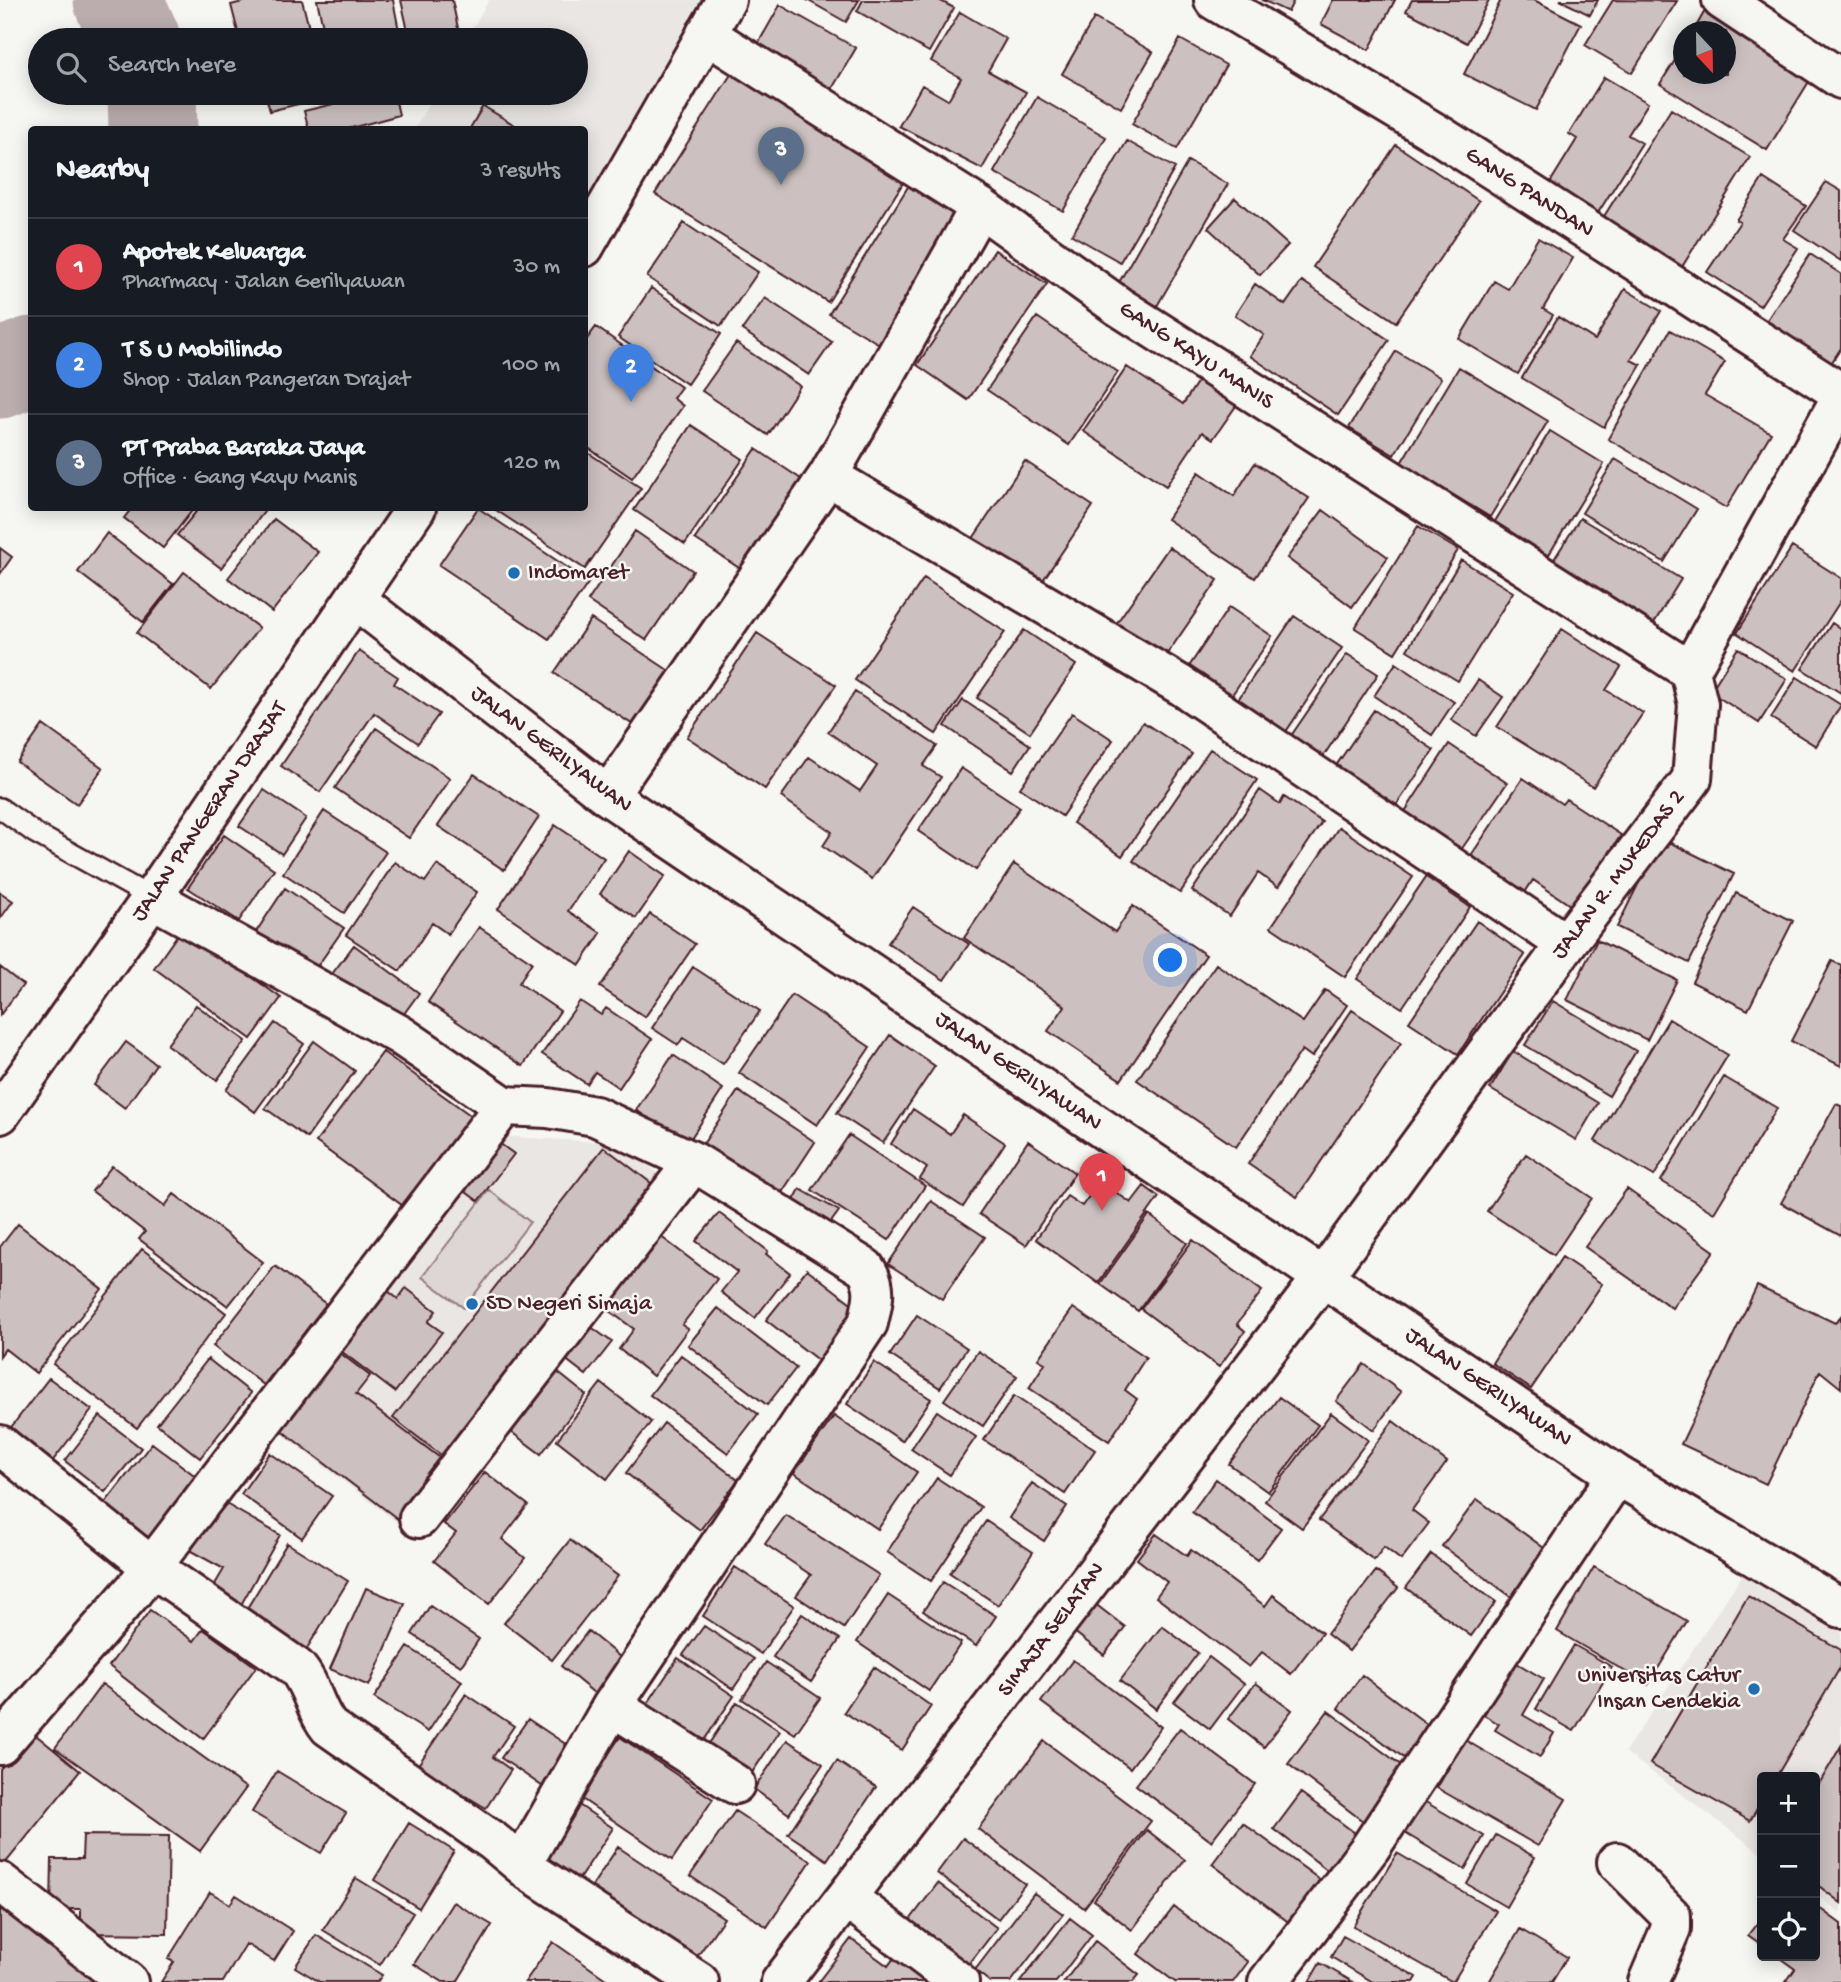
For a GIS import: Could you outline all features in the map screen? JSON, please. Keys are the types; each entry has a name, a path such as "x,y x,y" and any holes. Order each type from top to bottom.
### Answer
{"street":[{"name":"GANG PANDAN","path":"1214,0 1439,135 1838,411"},
{"path":"1722,0 1841,79"},
{"path":"588,240 715,11"},
{"name":"GANG KAYU MANIS","path":"715,11 1118,306 1690,671"},
{"path":"608,796 828,476 980,207"},
{"path":"1690,671 1838,411"},
{"path":"828,476 1182,686 1566,944"},
{"name":"JALAN PANGERAN DRAJAT","path":"0,1114 152,898 414,511"},
{"name":"JALAN GERILYAWAN","path":"355,599 608,796 1617,1475 1841,1608"},
{"name":"JALAN R. MUKEDAS 2","path":"1323,1277 1566,944 1692,779 1698,704 1690,671"},
{"path":"152,898 400,1035 504,1106 548,1108 595,1116 694,1162 865,1268 873,1279 874,1295 867,1323 612,1706 522,1864"},
{"path":"0,1745 152,1567 504,1106"},
{"path":"419,1518 694,1162"},
{"name":"SIMAJA SELATAN","path":"781,1982 1323,1277"},
{"path":"0,1445 152,1567 296,1667 306,1677 320,1716 330,1727 522,1864 699,1982"},
{"path":"1268,1982 1370,1848 1617,1475"},
{"path":"612,1706 735,1784"},
{"path":"1617,1862 1671,1916 1671,1928 1648,1982"},
{"path":"0,1882 128,1982"},
{"path":"847,1898 958,1982"}],"lane":[{"path":"0,808 35,833 152,898"}],"shaded area":[{"path":"489,0 700,0 588,195 588,126 416,126 428,105 588,105 588,28 473,28"},
{"name":"SD Negeri Simaja","path":"494,1136 617,1143 674,1185 407,1530 269,1424"},
{"path":"489,1190 530,1222 464,1308 422,1277"},
{"name":"Universitas Catur Insan Cendekia","path":"1745,1571 1841,1625 1841,1913 1820,1898 1820,1772 1757,1772 1757,1850 1625,1752"}],"building":[{"path":"250,0 302,0 309,28 237,28 231,5"},
{"path":"317,0 393,0 398,28 323,28"},
{"path":"401,0 452,0 458,28 407,28"},
{"path":"807,0 859,0 846,22"},
{"path":"863,0 939,0 954,8 929,52 857,11"},
{"path":"1262,0 1294,0 1288,12"},
{"path":"1333,0 1395,0 1369,50 1321,24"},
{"path":"1412,0 1489,0 1467,43 1406,11"},
{"path":"1501,0 1534,0 1581,24 1536,110 1464,74"},
{"path":"1560,0 1598,0 1590,15"},
{"path":"1613,0 1677,1 1632,73 1585,45"},
{"path":"780,5 856,48 826,99 751,56"},
{"path":"1706,9 1725,21 1699,21"},
{"path":"960,12 1006,39 988,71 1026,92 982,169 899,126 922,85 948,100 961,78 931,61"},
{"path":"1094,18 1153,52 1121,108 1062,74"},
{"path":"1736,28 1813,75 1767,150 1660,84 1673,63 1673,84 1736,84"},
{"path":"1180,39 1226,65 1177,149 1132,124"},
{"path":"735,68 908,175 828,302 655,194"},
{"path":"1604,77 1648,103 1628,135 1642,143 1596,216 1548,186 1577,139 1569,134"},
{"path":"1037,97 1106,137 1063,211 994,172"},
{"path":"268,105 294,105 270,111"},
{"path":"329,105 397,105 399,115 359,126 308,126 304,111"},
{"path":"483,106 516,126 471,126"},
{"path":"1671,109 1750,157 1677,275 1598,226"},
{"path":"1127,141 1175,168 1120,262 1072,235"},
{"path":"1396,145 1479,201 1396,322 1313,267"},
{"path":"1188,161 1228,184 1157,306 1118,284"},
{"path":"914,177 971,211 886,348 829,314"},
{"path":"1763,178 1806,206 1783,239 1798,248 1760,306 1707,272 1740,222 1736,220"},
{"path":"1826,182 1841,191 1841,261 1794,230"},
{"path":"1235,198 1288,245 1260,275 1208,228"},
{"path":"684,223 758,272 721,326 647,277"},
{"path":"1538,238 1573,258 1543,309 1553,315 1518,374 1459,339 1494,281 1508,289"},
{"path":"995,250 1047,284 968,400 917,365"},
{"path":"1810,254 1841,274 1841,348 1830,365 1765,323"},
{"path":"1302,281 1389,340 1338,415 1250,356 1264,335 1235,315 1255,284 1285,305"},
{"path":"651,288 721,334 687,384 618,337"},
{"path":"1625,289 1661,311 1631,360 1641,365 1604,427 1522,378 1558,317 1595,340"},
{"path":"765,298 832,342 809,375 742,330"},
{"path":"1037,317 1118,372 1069,445 987,390"},
{"path":"596,327 681,387 673,398 683,406 632,478 588,448 588,338"},
{"path":"1670,330 1725,362 1705,395 1771,433 1726,508 1608,439"},
{"path":"736,343 800,386 768,435 702,391"},
{"path":"1396,351 1441,378 1394,455 1349,428"},
{"path":"1127,367 1183,404 1200,378 1238,403 1213,439 1202,432 1166,486 1083,431"},
{"path":"1459,367 1548,421 1490,517 1401,463"},
{"path":"691,425 743,459 685,544 634,510"},
{"path":"1550,431 1604,464 1548,556 1494,523"},
{"path":"756,449 813,487 753,577 695,539"},
{"path":"588,453 641,488 585,569 498,511 588,511"},
{"path":"1615,459 1697,509 1664,562 1582,513"},
{"path":"1025,461 1093,506 1035,592 968,546"},
{"path":"1255,463 1309,498 1255,578 1167,519 1199,472 1234,496"},
{"path":"1323,510 1388,557 1352,607 1287,558"},
{"path":"130,511 192,511 163,548 124,518"},
{"path":"197,511 265,511 221,568 177,535"},
{"name":"Indomaret","path":"476,511 482,511 589,582 549,639 439,565"},
{"path":"1580,518 1681,579 1654,623 1553,561"},
{"path":"274,519 318,552 272,612 228,578"},
{"path":"1418,526 1458,550 1395,653 1355,628"},
{"path":"635,531 693,571 646,640 588,601"},
{"path":"107,533 173,584 143,622 78,572"},
{"path":"1169,547 1218,580 1165,657 1116,624"},
{"path":"1792,547 1841,578 1841,600 1795,671 1737,633"},
{"path":"0,548 12,557 0,574"},
{"path":"1461,560 1513,592 1458,681 1407,650"},
{"path":"184,572 259,628 211,689 137,633"},
{"path":"924,578 1005,632 936,734 855,680"},
{"path":"1229,607 1272,636 1223,708 1180,680"},
{"path":"1294,616 1342,648 1275,748 1227,716"},
{"path":"591,619 677,676 641,730 554,673"},
{"path":"1832,623 1841,629 1841,693 1802,669"},
{"path":"1562,629 1621,667 1606,690 1643,713 1593,787 1497,727"},
{"path":"1024,630 1076,665 1030,733 977,698"},
{"path":"757,633 836,685 765,789 687,737"},
{"path":"1738,648 1787,679 1759,723 1710,692"},
{"path":"359,651 398,677 394,684 439,714 418,743 374,713 320,792 281,766"},
{"path":"1347,654 1378,674 1316,767 1284,746"},
{"path":"1396,663 1454,702 1432,735 1374,696"},
{"path":"1797,677 1841,705 1816,746 1771,718"},
{"path":"1478,680 1503,697 1476,736 1451,720"},
{"path":"855,692 937,746 923,766 941,777 872,879 823,846 832,832 781,797 809,757 860,791 877,766 828,732"},
{"path":"963,700 1030,745 1013,771 945,726"},
{"path":"1374,710 1434,750 1391,813 1331,773"},
{"path":"1072,713 1113,740 1062,816 1020,788"},
{"path":"1143,722 1192,754 1122,856 1073,823"},
{"path":"43,725 103,768 77,804 17,762"},
{"path":"376,728 450,778 409,838 335,788"},
{"path":"1449,744 1507,783 1461,850 1404,813"},
{"path":"1210,749 1257,780 1180,893 1133,861"},
{"path":"961,768 1020,807 976,870 918,831"},
{"path":"474,774 539,817 504,870 438,826"},
{"path":"1523,778 1562,804 1566,799 1621,835 1573,907 1533,880 1524,894 1470,857"},
{"path":"264,790 306,818 282,854 239,826"},
{"path":"1260,790 1280,804 1284,797 1322,822 1278,887 1258,873 1230,916 1192,891"},
{"path":"324,811 386,852 344,913 283,873"},
{"path":"555,825 604,858 568,911 601,933 580,965 498,909"},
{"path":"1339,827 1413,877 1345,977 1271,927"},
{"path":"224,835 274,869 239,921 188,888"},
{"path":"1661,838 1734,874 1689,963 1617,927"},
{"path":"629,851 665,876 636,918 600,894"},
{"path":"395,862 425,882 437,865 477,892 448,934 432,923 400,971 346,935"},
{"path":"1014,864 1115,932 1133,906 1206,955 1121,1080 1048,1031 1065,1006 964,938"},
{"path":"1426,877 1470,907 1402,1008 1357,979"},
{"path":"285,888 344,928 314,971 256,932"},
{"path":"0,892 13,901 0,919"},
{"path":"1736,893 1793,921 1748,1010 1692,982"},
{"path":"913,907 969,944 944,980 888,943"},
{"path":"650,914 695,944 645,1017 600,987"},
{"path":"1477,921 1525,955 1458,1054 1409,1022"},
{"path":"183,927 281,998 251,1039 154,968"},
{"path":"479,927 532,962 519,983 560,1011 523,1066 428,1002"},
{"path":"1597,940 1677,980 1647,1040 1567,1000"},
{"path":"354,945 419,993 395,1026 329,978"},
{"path":"1832,961 1841,965 1841,1066 1791,1041"},
{"path":"1216,964 1303,1022 1325,990 1347,1005 1312,1057 1302,1050 1236,1147 1137,1080"},
{"path":"0,967 23,985 0,1015"},
{"path":"693,967 760,1011 723,1064 683,1038 678,1045 652,1028"},
{"path":"792,995 870,1047 817,1125 739,1073"},
{"path":"580,1001 601,1015 606,1008 652,1039 619,1088 595,1072 587,1084 542,1054"},
{"path":"1553,1001 1636,1051 1609,1096 1525,1045"},
{"path":"196,1005 246,1041 217,1080 167,1045"},
{"path":"1352,1010 1401,1043 1297,1197 1248,1164"},
{"path":"1669,1019 1728,1055 1654,1176 1595,1141"},
{"path":"275,1023 304,1044 255,1112 226,1090"},
{"path":"890,1035 935,1066 883,1143 837,1113"},
{"path":"314,1041 355,1071 307,1138 265,1108"},
{"path":"126,1042 156,1064 125,1108 94,1085"},
{"path":"1513,1051 1598,1103 1576,1140 1490,1089"},
{"path":"383,1052 477,1120 410,1211 316,1142"},
{"path":"673,1055 723,1089 687,1144 636,1110"},
{"path":"1724,1077 1777,1108 1714,1213 1661,1181"},
{"path":"738,1091 815,1142 771,1209 694,1158"},
{"path":"1836,1104 1841,1106 1841,1236 1781,1203"},
{"path":"913,1109 950,1134 963,1115 1005,1143 963,1207 920,1179 927,1168 891,1144"},
{"path":"849,1135 925,1186 889,1240 812,1190"},
{"path":"1028,1141 1075,1173 1026,1245 979,1214"},
{"path":"499,1143 514,1154 478,1201 462,1189"},
{"path":"604,1147 664,1193 454,1465 393,1418"},
{"path":"1526,1154 1592,1198 1554,1255 1487,1211"},
{"path":"112,1166 165,1206 174,1194 263,1262 228,1306 139,1239 145,1232 92,1191"},
{"path":"1100,1181 1131,1203 1144,1186 1159,1197 1098,1283 1036,1239 1067,1196 1082,1206"},
{"path":"800,1189 839,1211 821,1236 786,1215"},
{"path":"1627,1189 1714,1251 1672,1308 1585,1247"},
{"path":"931,1201 985,1237 942,1299 888,1264"},
{"path":"719,1213 768,1251 766,1254 790,1273 755,1318 721,1292 737,1272 696,1241"},
{"path":"1149,1215 1187,1243 1138,1311 1100,1284"},
{"path":"18,1224 102,1289 36,1373 5,1349 0,1356 0,1247"},
{"path":"648,1227 717,1279 682,1325 688,1329 653,1376 619,1349 634,1329 593,1299"},
{"path":"1193,1240 1262,1291 1237,1324 1245,1331 1219,1367 1141,1309"},
{"path":"142,1249 226,1313 137,1428 53,1364"},
{"path":"1562,1257 1602,1284 1531,1389 1492,1363"},
{"path":"275,1266 326,1304 264,1385 213,1346"},
{"path":"807,1269 864,1313 823,1364 766,1320"},
{"path":"1757,1286 1835,1323 1841,1316 1841,1388 1820,1371 1766,1484 1681,1444"},
{"path":"406,1288 436,1311 428,1322 442,1332 395,1392 341,1351 388,1291 398,1299"},
{"path":"718,1308 796,1368 767,1405 688,1345"},
{"path":"1073,1308 1146,1357 1125,1390 1137,1399 1109,1441 1029,1388 1045,1363 1038,1359"},
{"path":"917,1315 967,1348 940,1388 890,1355"},
{"path":"576,1316 612,1342 586,1375 551,1348"},
{"path":"978,1351 1017,1376 983,1426 944,1400"},
{"path":"340,1353 370,1376 356,1394 452,1467 407,1526 281,1430"},
{"path":"681,1355 758,1414 728,1453 650,1395"},
{"path":"208,1359 251,1393 200,1458 157,1424"},
{"path":"874,1362 931,1399 902,1441 847,1404"},
{"path":"546,1363 586,1395 541,1454 499,1423"},
{"path":"1364,1364 1401,1392 1374,1430 1336,1401"},
{"path":"49,1378 92,1410 44,1472 2,1439"},
{"path":"601,1383 651,1422 607,1479 557,1440"},
{"path":"1014,1396 1095,1450 1065,1494 984,1440"},
{"path":"1279,1397 1318,1425 1268,1492 1229,1464"},
{"path":"937,1411 976,1437 950,1475 911,1449"},
{"path":"1331,1413 1368,1440 1302,1528 1265,1501"},
{"path":"100,1416 141,1448 105,1492 65,1461"},
{"path":"834,1416 917,1472 878,1529 794,1473"},
{"path":"1393,1421 1447,1462 1412,1510 1429,1523 1401,1560 1384,1547 1374,1560 1319,1520"},
{"path":"664,1423 738,1480 700,1530 626,1473"},
{"path":"152,1443 198,1478 141,1552 95,1516"},
{"path":"270,1453 332,1496 302,1538 241,1494"},
{"path":"485,1472 528,1505 502,1539 525,1558 489,1604 434,1561 456,1533 444,1524"},
{"path":"937,1478 981,1507 931,1581 887,1552"},
{"path":"1216,1479 1281,1528 1257,1560 1192,1512"},
{"path":"1032,1483 1067,1506 1044,1541 1009,1518"},
{"path":"1477,1499 1548,1551 1513,1598 1442,1546"},
{"path":"219,1500 280,1535 237,1612 208,1596 224,1569 191,1551"},
{"path":"786,1515 879,1575 844,1628 796,1596 811,1575 765,1544"},
{"path":"986,1521 1033,1552 998,1605 950,1573"},
{"path":"1156,1534 1187,1556 1191,1550 1265,1606 1273,1595 1322,1633 1291,1674 1262,1652 1249,1667 1156,1597 1167,1582 1137,1559"},
{"path":"570,1540 618,1576 552,1660 504,1623"},
{"path":"287,1543 348,1581 303,1655 241,1618"},
{"path":"1431,1554 1496,1602 1471,1636 1406,1588"},
{"path":"735,1567 794,1606 761,1654 703,1616"},
{"path":"1594,1567 1687,1621 1648,1685 1557,1631"},
{"path":"1376,1571 1398,1588 1349,1651 1327,1634"},
{"path":"943,1582 996,1616 976,1646 923,1611"},
{"path":"366,1588 405,1604 369,1686 330,1669"},
{"path":"888,1595 961,1643 929,1691 857,1642"},
{"path":"1748,1596 1841,1650 1841,1666 1779,1772 1757,1772 1757,1809 1750,1821 1650,1764"},
{"path":"1094,1603 1125,1627 1104,1655 1073,1631"},
{"path":"430,1606 479,1639 461,1666 412,1634"},
{"path":"150,1610 194,1641 203,1629 256,1667 203,1739 109,1666"},
{"path":"802,1614 840,1639 811,1682 773,1657"},
{"path":"704,1626 754,1659 733,1689 683,1655"},
{"path":"1162,1626 1198,1653 1156,1709 1120,1681"},
{"path":"588,1631 631,1666 604,1701 561,1666"},
{"path":"1574,1645 1612,1667 1574,1731 1536,1709"},
{"path":"408,1647 462,1681 428,1732 374,1698"},
{"path":"1209,1657 1244,1684 1210,1729 1174,1702"},
{"path":"678,1658 734,1696 696,1752 640,1715"},
{"path":"1073,1660 1161,1727 1130,1768 1041,1702"},
{"path":"766,1662 820,1698 795,1734 742,1699"},
{"path":"1515,1662 1544,1679 1523,1715 1554,1733 1540,1757 1495,1730 1499,1724 1484,1715"},
{"path":"874,1667 931,1706 902,1750 844,1712"},
{"path":"1362,1675 1432,1728 1407,1760 1338,1708"},
{"path":"1256,1683 1292,1710 1264,1747 1228,1719"},
{"path":"102,1684 246,1788 200,1851 55,1748"},
{"path":"466,1694 514,1726 493,1757 511,1770 486,1808 466,1796 459,1805 412,1774"},
{"path":"737,1702 780,1731 749,1777 706,1748"},
{"path":"1328,1711 1413,1774 1372,1828 1288,1764"},
{"path":"528,1719 579,1753 552,1793 501,1758"},
{"path":"1180,1728 1255,1784 1211,1841 1136,1785"},
{"path":"31,1731 80,1771 0,1870 0,1769"},
{"path":"620,1737 713,1799 672,1860 579,1797"},
{"path":"787,1740 823,1764 789,1814 754,1789"},
{"path":"1465,1740 1566,1799 1538,1846 1437,1788"},
{"path":"1044,1741 1151,1821 1084,1908 978,1829"},
{"path":"1841,1746 1841,1903 1820,1887 1820,1782"},
{"path":"837,1761 876,1787 827,1860 788,1834"},
{"path":"277,1771 346,1813 321,1853 252,1812"},
{"path":"1301,1793 1363,1839 1335,1876 1274,1829"},
{"path":"570,1799 613,1828 569,1894 526,1865"},
{"path":"1422,1800 1484,1836 1465,1869 1403,1832"},
{"path":"735,1811 811,1861 767,1927 690,1876"},
{"path":"409,1823 454,1851 419,1908 374,1880"},
{"path":"1243,1823 1331,1888 1299,1930 1212,1864"},
{"path":"1147,1830 1185,1860 1132,1930 1094,1900"},
{"path":"83,1835 169,1836 167,1934 81,1933 81,1909 51,1909 52,1859 82,1859"},
{"path":"1496,1835 1535,1857 1506,1907 1467,1884"},
{"path":"963,1838 1025,1884 998,1919 937,1873"},
{"path":"618,1847 724,1918 685,1974 580,1904"},
{"path":"1397,1853 1496,1911 1453,1982 1353,1926"},
{"path":"356,1878 413,1913 380,1965 323,1930"},
{"path":"938,1883 997,1928 969,1964 910,1920"},
{"path":"210,1892 230,1904 236,1895 293,1931 274,1961 246,1944 223,1982 161,1982 174,1962 168,1959"},
{"path":"1034,1893 1063,1914 1011,1982 990,1982 975,1970"},
{"path":"0,1902 100,1982 0,1982"},
{"path":"453,1902 492,1925 457,1982 443,1982 414,1964"},
{"path":"1174,1907 1248,1962 1233,1982 1175,1982 1138,1954"},
{"path":"1820,1909 1841,1924 1841,1982 1786,1982 1795,1969 1784,1961 1820,1961"},
{"path":"1070,1918 1092,1935 1056,1982 1020,1982"},
{"path":"1757,1923 1757,1941 1748,1935"},
{"path":"1520,1929 1567,1957 1552,1982 1489,1982"},
{"path":"316,1935 382,1975 377,1982 320,1982 295,1967"},
{"path":"1343,1936 1417,1977 1414,1982 1373,1982 1331,1957"},
{"path":"851,1939 888,1966 899,1951 940,1982 818,1982"},
{"path":"1095,1941 1139,1975 1133,1982 1064,1982"},
{"path":"553,1942 610,1982 525,1982"},
{"path":"1320,1963 1353,1982 1309,1982"}],"waterway":[{"path":"118,0 131,28"},
{"path":"152,105 153,126"},
{"path":"0,374 28,363"}],"place":[{"name":"PT Praba Baraka Jaya","path":"781,185"},
{"name":"T S U Mobilindo","path":"631,402"},
{"name":"Indomaret","path":"514,573"},
{"name":"Apotek Keluarga","path":"1102,1211"},
{"name":"SD Negeri Simaja","path":"472,1304"},
{"name":"Universitas Catur Insan Cendekia","path":"1754,1689"}]}
